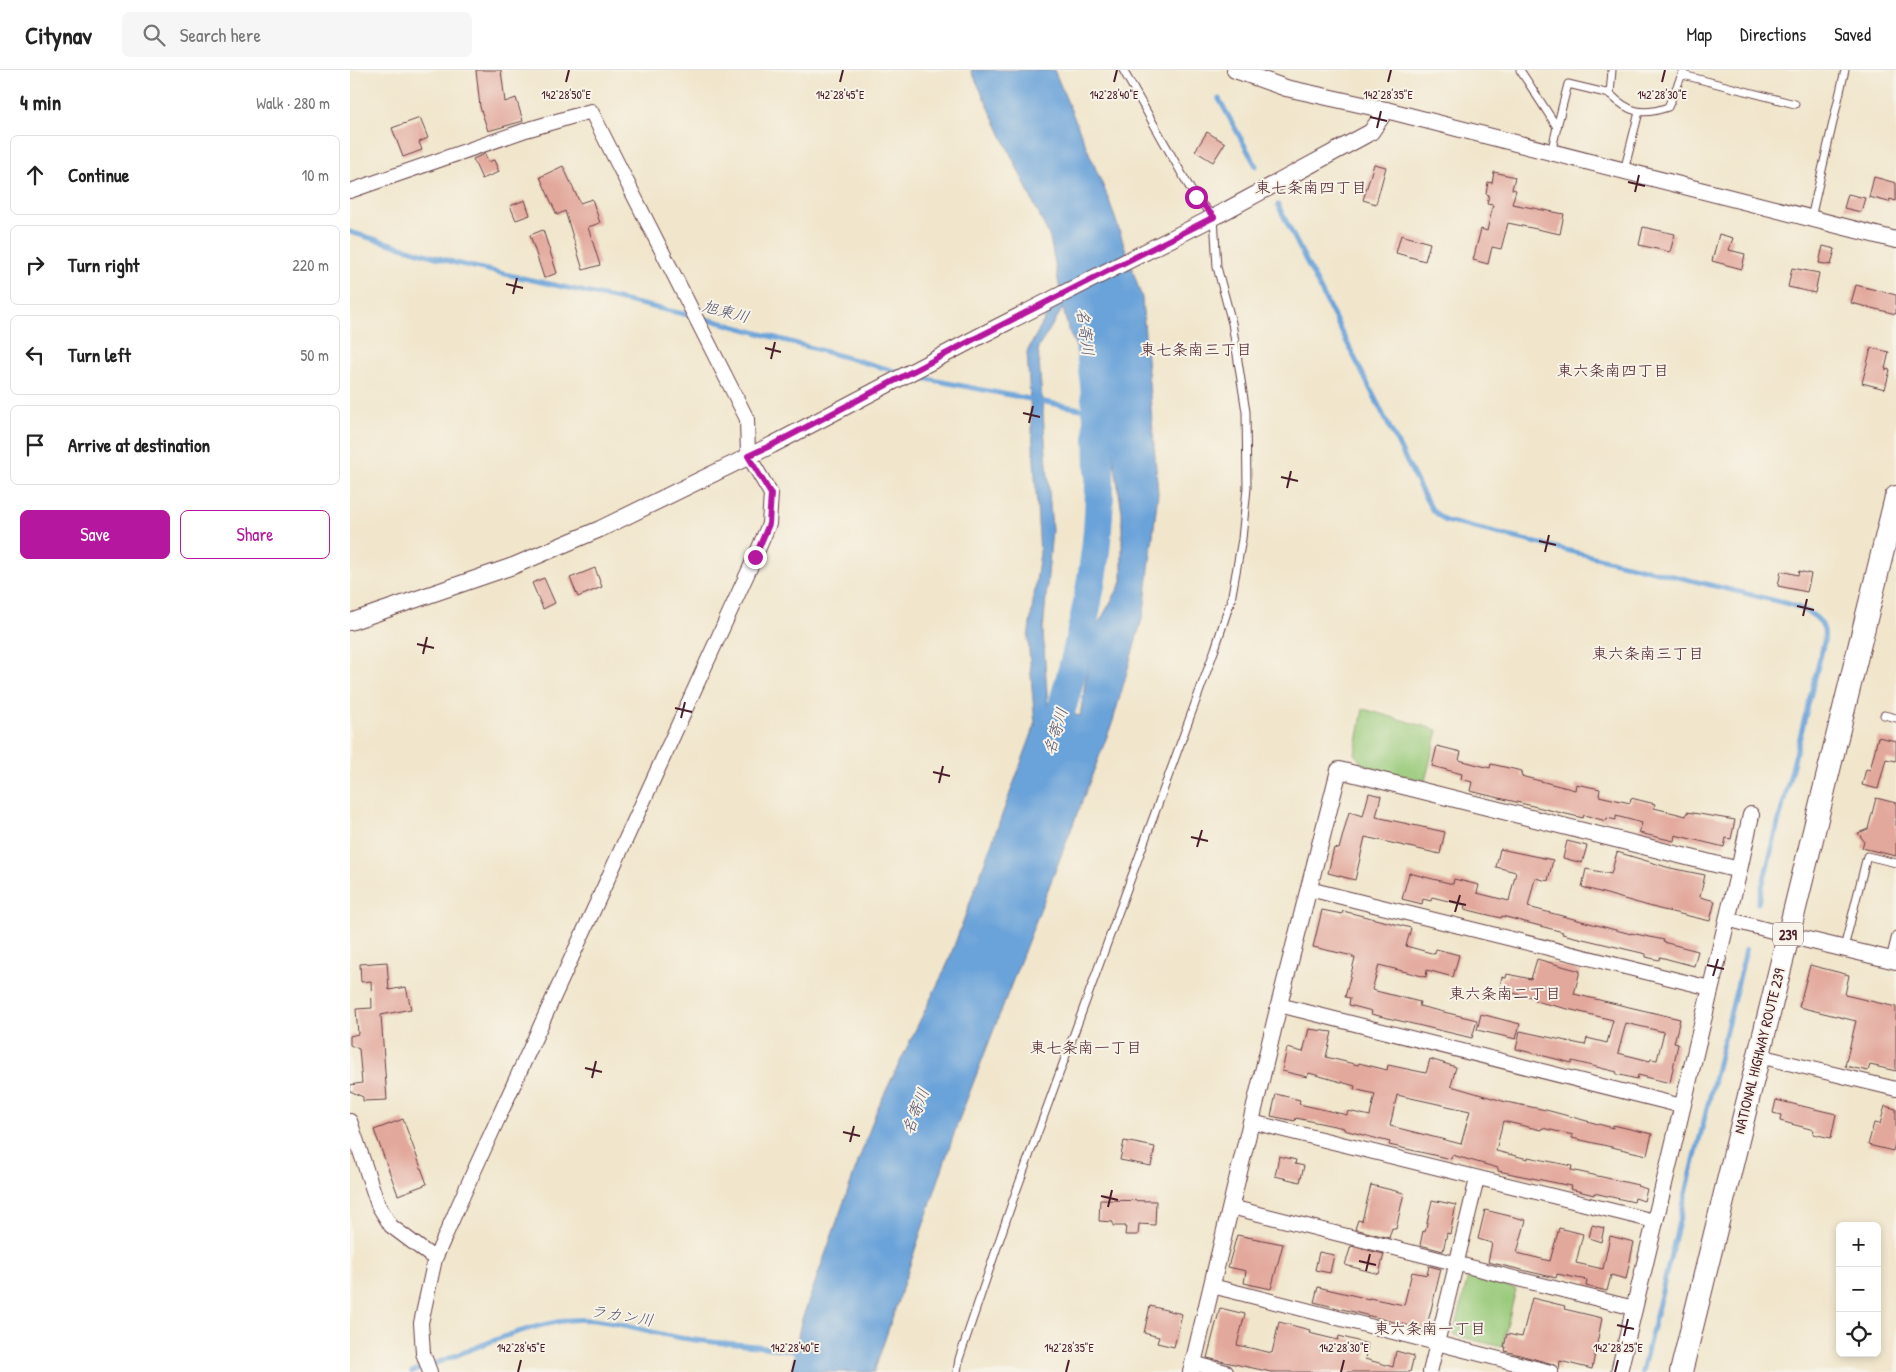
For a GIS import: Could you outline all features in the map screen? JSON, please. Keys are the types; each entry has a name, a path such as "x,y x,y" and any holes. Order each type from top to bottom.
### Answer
{"highway":[{"name":"NATIONAL HIGHWAY ROUTE 239","path":"1681,1372 1896,497"}],"street":[{"path":"1237,71 1286,88 1386,110 1896,240"},
{"path":"350,622 513,566 600,529 772,445 1189,228 1214,217 1371,132 1386,110"},
{"path":"350,191 526,130 591,111 747,419 748,456 771,494 769,524 435,1259 421,1323 423,1353 430,1372"},
{"path":"1226,1372 1192,1368 1279,1004 1339,770 1739,870"},
{"path":"1619,1372 1751,814"},
{"path":"1309,889 1710,988"},
{"path":"1727,919 1893,960"},
{"path":"1279,1004 1682,1106"},
{"path":"1759,1056 1896,1089"},
{"path":"350,1121 378,1205 391,1226 435,1259"},
{"path":"1252,1122 1477,1179 1654,1221"},
{"path":"1430,1372 1477,1179"},
{"path":"1231,1208 1634,1308"},
{"path":"1212,1286 1551,1372"}],"lane":[{"path":"957,1372 959,1359 1012,1200 1155,814 1231,600 1242,539 1248,488 1246,412 1232,323 1217,267 1214,217 1196,197 1123,70"},
{"path":"1520,70 1557,127"},
{"path":"1610,94 1612,70"},
{"path":"1811,219 1845,70"},
{"path":"1552,152 1568,84 1610,94 1620,104 1639,112 1653,112 1668,107 1683,72 1795,104"},
{"path":"1624,171 1639,112"},
{"path":"1884,715 1896,718"},
{"path":"1844,949 1867,856 1896,863"},
{"path":"1893,960 1896,935"}],"green space":[{"path":"1363,709 1438,730 1425,781 1362,765 1355,753"},
{"path":"1468,1277 1516,1289 1502,1347 1454,1335"}],"water":[{"path":"971,70 1054,70 1109,200 1142,298 1158,493 1144,612 1113,721 957,1125 874,1372 791,1372 801,1322 877,1109 947,965 1035,725 1028,638 1040,553 1027,352 1060,290 1050,238","holes":["1063,308 1068,329 1107,415 1122,512 1122,582 1093,633 1080,716 1048,708 1043,631 1052,530 1038,348"]}],"building":[{"path":"476,70 501,70 505,102 516,98 523,121 488,131 480,107"},
{"path":"420,118 428,138 419,142 422,150 403,157 392,128"},
{"path":"1207,132 1225,143 1213,162 1195,151"},
{"path":"485,154 488,162 494,160 499,172 482,179 473,159"},
{"path":"1374,164 1386,167 1376,204 1363,200"},
{"path":"563,166 580,203 592,199 600,223 588,227 600,265 583,270 565,211 557,215 540,177"},
{"path":"1494,172 1515,177 1512,189 1516,190 1512,204 1564,214 1560,234 1508,223 1501,249 1492,247 1488,264 1473,260 1481,229 1487,231 1493,205 1487,204 1489,195 1486,194 1488,182 1492,183"},
{"path":"1874,177 1896,183 1896,201 1890,199 1889,202 1869,197"},
{"path":"1848,194 1865,198 1861,212 1844,208"},
{"path":"525,200 530,215 516,220 510,206"},
{"path":"1643,227 1675,234 1670,252 1639,245"},
{"path":"543,230 557,273 544,278 530,235"},
{"path":"1719,234 1733,238 1729,250 1745,254 1742,269 1712,261"},
{"path":"1401,235 1430,243 1425,261 1396,253"},
{"path":"1823,246 1835,249 1831,265 1819,263"},
{"path":"1792,268 1819,273 1815,293 1788,287"},
{"path":"1856,285 1896,295 1896,314 1851,303"},
{"path":"1871,348 1889,352 1885,369 1890,370 1885,389 1862,383"},
{"path":"595,568 602,587 578,597 570,578"},
{"path":"1781,571 1798,575 1799,571 1811,574 1807,592 1778,586"},
{"path":"544,578 555,603 543,609 532,583"},
{"path":"1878,737 1896,741 1896,761 1886,759 1878,789 1862,785 1866,769 1870,770"},
{"path":"1437,746 1461,752 1459,760 1490,768 1491,764 1522,771 1521,776 1575,790 1576,784 1600,789 1599,796 1630,803 1631,798 1655,804 1654,808 1686,816 1687,812 1735,820 1731,839 1726,838 1724,847 1675,835 1674,841 1639,833 1642,823 1616,816 1616,820 1607,818 1606,821 1584,815 1583,818 1470,791 1472,782 1461,779 1462,774 1432,766"},
{"path":"1369,793 1381,796 1376,817 1445,832 1440,854 1365,837 1355,880 1328,873 1334,848 1339,849 1349,812 1363,816"},
{"path":"1876,798 1896,803 1896,856 1862,848 1864,841 1858,833 1868,829"},
{"path":"1567,841 1587,846 1582,863 1563,858"},
{"path":"1500,849 1553,860 1548,881 1535,878 1528,907 1631,934 1664,940 1663,942 1698,951 1694,966 1660,957 1659,960 1646,957 1646,954 1562,934 1563,932 1502,916 1501,918 1464,909 1465,905 1432,897 1431,901 1423,899 1422,904 1402,899 1409,873 1453,884 1454,879 1479,885 1477,893 1509,901 1516,872 1496,867"},
{"path":"1617,852 1670,868 1705,875 1700,897 1715,901 1710,921 1582,887 1586,869 1611,874"},
{"path":"1322,910 1342,914 1343,911 1411,928 1406,946 1435,954 1436,949 1459,955 1453,977 1427,970 1426,977 1379,965 1372,990 1420,1002 1419,1006 1477,1020 1472,1038 1371,1014 1372,1011 1349,1005 1350,998 1345,997 1355,958 1313,947"},
{"path":"1537,959 1580,971 1574,994 1680,1019 1674,1043 1678,1044 1670,1083 1638,1075 1637,1079 1616,1074 1617,1072 1516,1049 1520,1031 1585,1045 1587,1038 1607,1043 1613,1020 1535,1001 1536,998 1499,990 1502,977 1506,978 1507,974 1531,979","holes":["1626,1023 1664,1032 1657,1060 1651,1059 1650,1061 1618,1053"]},
{"path":"387,962 389,990 406,987 411,1009 381,1015 387,1100 363,1101 363,1097 350,1091 350,1085 362,1083 359,1049 350,1045 350,1036 358,1034 356,1009 372,1008 371,981 361,982 360,964"},
{"path":"1810,965 1849,975 1845,995 1896,1007 1896,1071 1870,1065 1868,1071 1845,1066 1856,1021 1799,1007"},
{"path":"1481,1014 1520,1024 1516,1039 1477,1030"},
{"path":"1309,1029 1332,1032 1326,1057 1387,1070 1388,1065 1426,1073 1430,1059 1456,1067 1451,1086 1506,1102 1546,1110 1613,1128 1613,1125 1652,1134 1647,1155 1572,1138 1573,1135 1503,1121 1496,1151 1528,1159 1528,1157 1572,1166 1571,1170 1638,1185 1647,1189 1644,1201 1635,1198 1634,1202 1594,1193 1594,1195 1570,1189 1571,1186 1498,1171 1498,1168 1452,1155 1451,1159 1389,1145 1390,1142 1344,1130 1344,1128 1296,1118 1295,1121 1271,1116 1276,1094 1300,1100 1299,1104 1347,1115 1348,1111 1370,1116 1375,1094 1354,1089 1355,1086 1309,1073 1307,1077 1282,1071 1287,1048 1303,1052","holes":["1397,1095 1470,1111 1461,1144 1390,1126"]},
{"path":"1776,1100 1836,1114 1831,1138 1813,1134 1814,1130 1780,1121 1781,1115 1773,1113"},
{"path":"1885,1106 1896,1109 1896,1139 1893,1151 1868,1145 1874,1123 1880,1124"},
{"path":"403,1119 427,1184 398,1195 374,1130"},
{"path":"1124,1141 1155,1147 1151,1166 1120,1160"},
{"path":"1279,1156 1296,1160 1295,1164 1304,1166 1300,1182 1275,1176"},
{"path":"1371,1185 1404,1193 1396,1229 1392,1228 1389,1238 1355,1229 1358,1220 1362,1221"},
{"path":"1100,1200 1156,1201 1155,1225 1139,1224 1138,1235 1125,1235 1126,1226 1113,1226 1113,1222 1099,1221"},
{"path":"1432,1200 1456,1205 1450,1234 1447,1233 1443,1251 1420,1245"},
{"path":"1485,1210 1526,1220 1517,1253 1550,1261 1559,1228 1583,1234 1576,1263 1603,1269 1610,1236 1634,1242 1626,1279 1611,1275 1607,1291 1586,1286 1587,1280 1557,1274 1556,1278 1488,1262 1492,1243 1478,1239"},
{"path":"1592,1225 1604,1228 1601,1242 1589,1238"},
{"path":"1237,1235 1283,1244 1271,1289 1244,1283 1246,1271 1228,1267"},
{"path":"1351,1246 1384,1254 1379,1274 1345,1265"},
{"path":"1319,1252 1334,1255 1330,1273 1315,1270"},
{"path":"1429,1266 1441,1269 1426,1330 1314,1302 1318,1287 1404,1305 1412,1272 1427,1275"},
{"path":"1532,1298 1565,1306 1564,1309 1602,1318 1592,1369 1560,1361 1559,1370 1553,1364 1505,1351 1507,1334 1522,1337"},
{"path":"1150,1306 1182,1314 1174,1347 1157,1343 1159,1337 1144,1333"},
{"path":"1220,1308 1245,1314 1237,1345 1272,1353 1279,1322 1310,1330 1309,1333 1338,1340 1339,1336 1368,1344 1365,1359 1393,1367 1396,1351 1414,1356 1410,1372 1271,1372 1207,1358"}],"waterway":[{"path":"1219,99 1256,166"},
{"path":"1278,205 1423,494 1433,511 1446,521 1789,604 1810,613 1819,620 1824,631 1824,642 1758,903"},
{"name":"旭東川","path":"350,232 456,263 715,321 902,373"},
{"name":"名寄川","path":"1049,750 1080,638 1093,569 1099,514 1098,431 1090,348"},
{"name":"旭東川","path":"912,376 1096,412"},
{"path":"1642,1372 1746,950"},
{"name":"ラカン川","path":"412,1372 531,1328 571,1320 597,1321 691,1340 769,1347 800,1353"}],"district":[{"name":"東七条南四丁目","path":"1311,187"},
{"name":"東七条南三丁目","path":"1196,349"},
{"name":"東六条南四丁目","path":"1613,370"},
{"name":"東六条南三丁目","path":"1648,653"},
{"name":"東六条南二丁目","path":"1505,993"},
{"name":"東七条南一丁目","path":"1086,1047"},
{"name":"東六条南一丁目","path":"1430,1328"}],"route":[{"path":"755,557 769,524 771,494 748,456 1189,228 1214,217 1196,197"}]}
